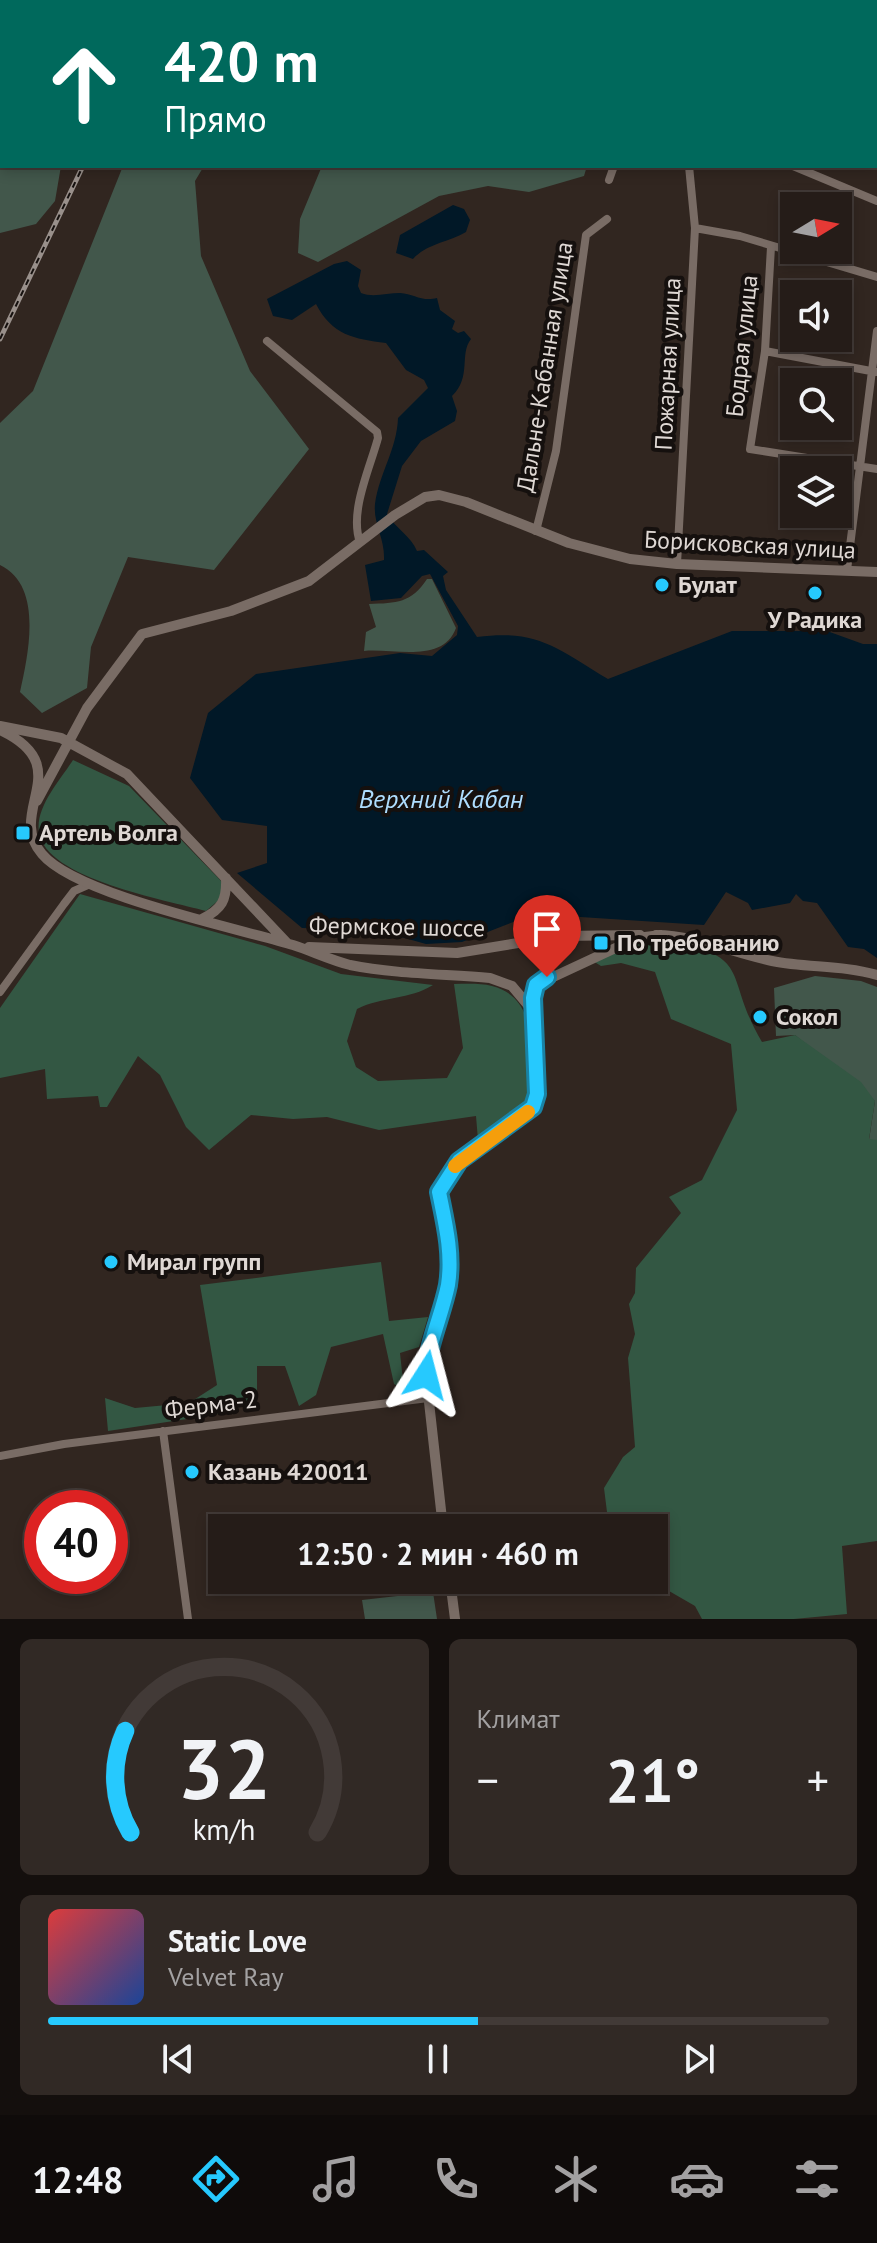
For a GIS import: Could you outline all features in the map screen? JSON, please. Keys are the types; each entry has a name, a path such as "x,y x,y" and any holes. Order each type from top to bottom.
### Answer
{"street":[{"path":"609,180 613,168"},
{"name":"Пожарная улица","path":"677,564 695,228 689,168"},
{"path":"798,168 877,201"},
{"name":"Дальне-Кабанная улица","path":"536,531 556,451 586,235 607,219"},
{"path":"695,228 740,236 877,277"},
{"name":"Бодрая улица","path":"771,247 765,351 750,449 859,465"},
{"path":"847,570 859,465 875,372 877,331"},
{"path":"52,735 87,708 142,634 280,595 309,581 360,542 357,532 359,508 377,432 267,341"},
{"path":"765,351 875,372"},
{"path":"859,465 877,469"},
{"name":"Борисковская улица","path":"360,542 415,501 439,495 536,531 630,559 677,564 877,572"},
{"name":"Фермское шоссе","path":"37,801 67,740 87,708"},
{"name":"Фермское шоссе","path":"0,728 52,735 111,764 145,790 291,945 354,952 457,953 561,936 661,935 693,939 776,961 857,969 877,975"},
{"name":"Фермское шоссе","path":"0,728 25,745 36,759 40,774 32,822 34,840 42,855 63,871 90,884 354,966 490,978 512,986 534,1012"},
{"path":"63,871 70,889 64,904"},
{"path":"202,919 216,912 224,903 226,877"},
{"path":"0,992 74,891 90,884"},
{"path":"441,1514 428,1398 427,1359 448,1284 450,1250 439,1192 459,1161 533,1107 537,1094 536,985 547,977 637,938 661,935"},
{"name":"Ферма-2","path":"0,1456 163,1431 428,1398"},
{"path":"163,1431 188,1619"},
{"path":"452,1594 455,1619"}],"green space":[{"path":"0,168 61,168 55,201 36,224 0,233"},
{"path":"122,168 203,168 195,181 201,256 250,371 309,449 214,570 128,557 91,647 87,688 42,713 20,692 29,641 28,605 23,588 14,575 0,565 0,423 33,391"},
{"path":"321,168 586,168 584,176 529,192 488,186 439,196 318,262 298,253 300,219"},
{"path":"427,579 432,579 456,628 450,639 440,646 416,652 364,651 366,632 376,627 369,604 409,597"},
{"path":"73,760 129,786 223,883 220,899 206,911 138,894 84,875 62,863 46,848 39,832 41,813"},
{"path":"80,894 265,946 341,974 433,985 357,1009 347,1041 356,1067 378,1081 447,1078 463,1048 454,984 487,985 508,993 519,1003 530,1033 531,1100 501,1127 478,1140 476,1116 379,1130 327,1117 293,1119 251,1115 209,1150 186,1127 160,1075 138,1056 107,1107 100,1107 98,1096 47,1099 45,1069 0,1078 0,1008"},
{"path":"661,939 712,953 725,961 762,1042 795,1035 861,1082 875,1101 869,1139 877,1140 877,1541 842,1546 847,1614 794,1619 702,1619 695,1606 668,1590 668,1514 607,1514 604,1488 623,1457 635,1447 628,1358 635,1334 629,1304 635,1293 636,1268 681,1213 669,1197 702,1180 737,1110 731,1044 671,1019 655,972 621,963 601,966 593,961 637,943"},
{"path":"815,976 861,981 877,987 877,1140 869,1140 875,1101 795,1035 776,1036 774,988"},
{"path":"381,1262 389,1321 428,1317 419,1347 400,1353 404,1390 394,1384 383,1334 331,1347 316,1395 299,1406 285,1366 257,1366 257,1402 213,1415 108,1431 105,1398 135,1408 189,1403 217,1385 200,1285"},
{"path":"433,1594 437,1619 365,1619 362,1600"}],"water":[{"path":"453,205 464,209 470,220 466,232 424,250 413,259 396,253 400,235"},
{"name":"Верхний Кабан","path":"347,261 361,270 358,286 361,293 400,293 437,298 440,310 455,321 452,329 458,333 464,331 471,339 462,381 452,396 457,411 455,421 421,441 402,466 387,514 417,551 424,550 448,572 443,576 446,590 477,637 516,636 546,643 608,679 732,631 827,631 863,644 877,644 877,958 864,949 848,947 817,903 803,901 796,894 790,903 752,910 748,903 726,892 704,925 534,914 462,942 426,944 376,930 302,928 237,873 267,863 267,826 222,820 190,778 208,713 256,674 400,653 432,656 457,635 458,626 430,574 422,576 401,598 371,601 365,565 384,560 375,511 377,493 395,440 398,418 428,388 424,380 406,370 386,343 345,334 329,323 316,304 292,320 273,316 267,299 334,264"}],"railway":[{"path":"0,339 82,168"}],"slow traffic":[{"path":"455,1166 528,1112"}],"place":[{"name":"Булат","path":"662,585"},
{"name":"У Радика","path":"815,593"},
{"name":"Артель Волга","path":"23,833"},
{"name":"По требованию","path":"601,943"},
{"name":"Сокол","path":"760,1017"},
{"name":"Мирал групп","path":"111,1262"},
{"name":"Казань 420011","path":"192,1472"}],"route":[{"path":"426,1375 427,1359 448,1284 450,1250 439,1192 459,1161 533,1107 537,1094 533,998 536,985 547,977"}]}
